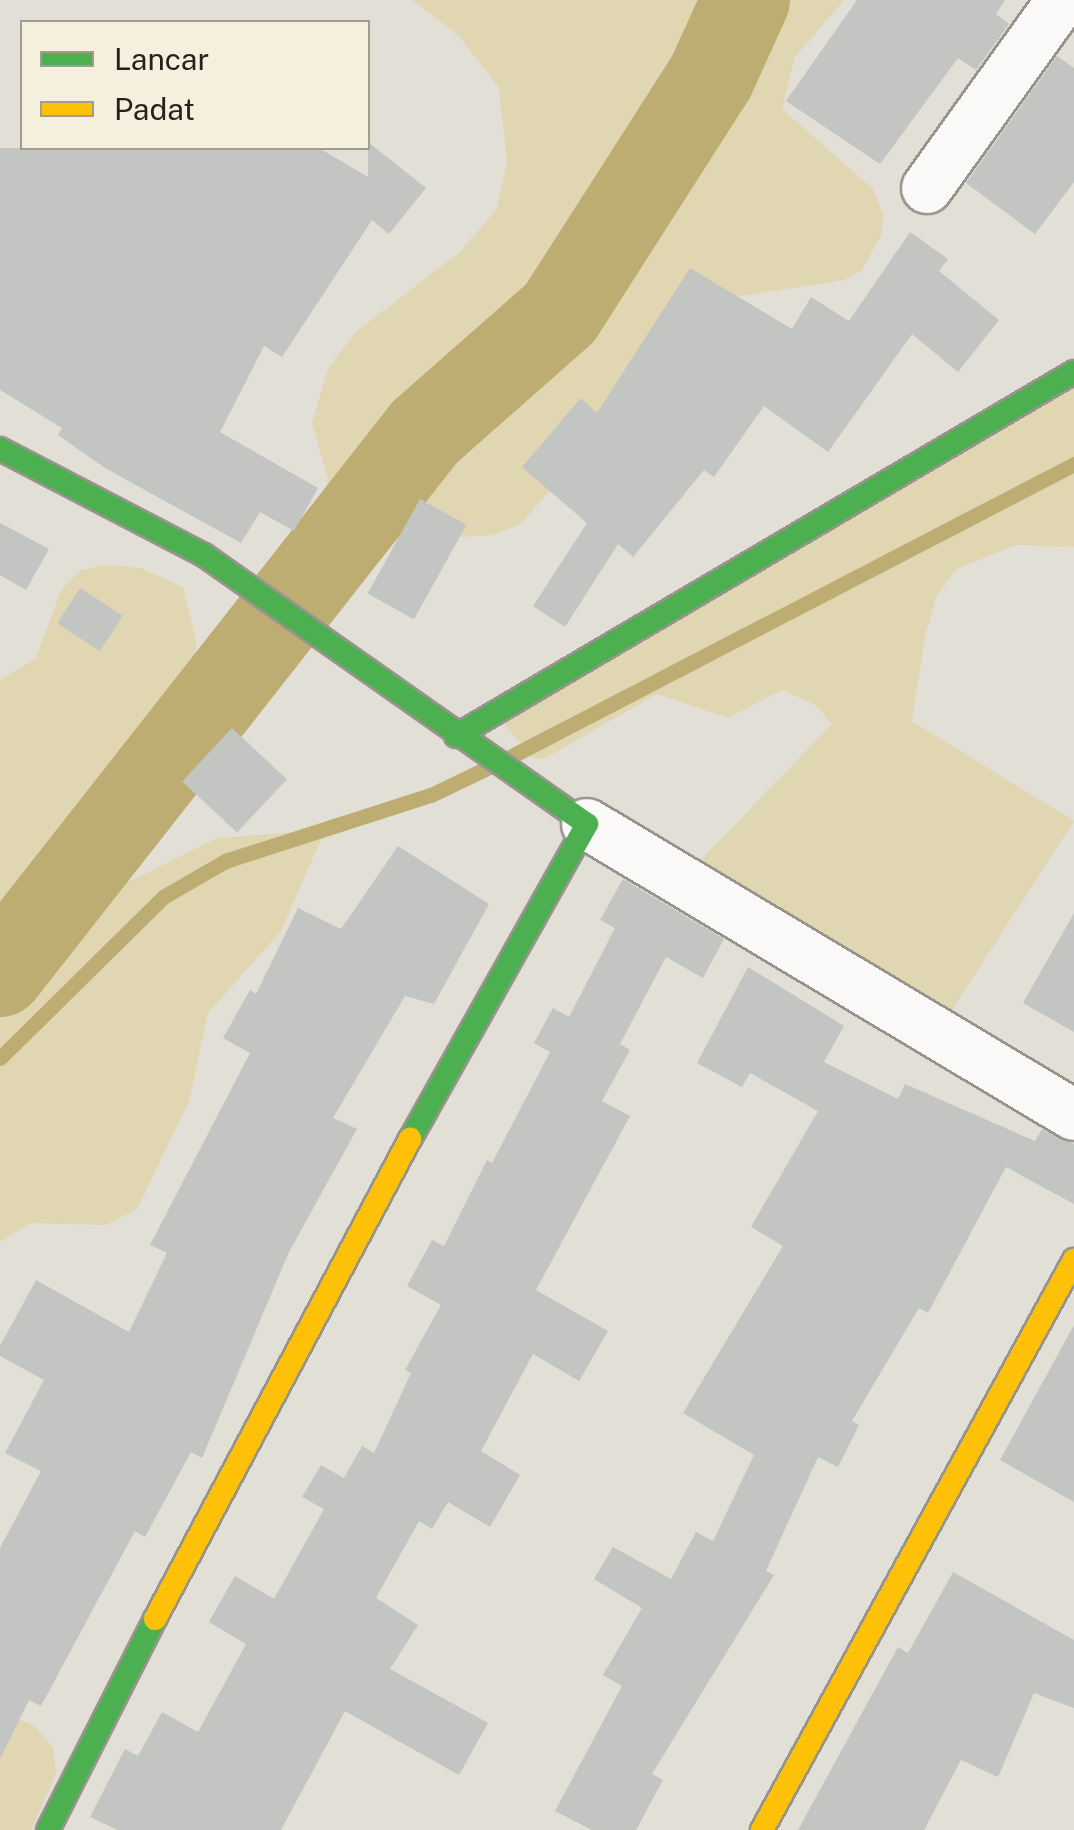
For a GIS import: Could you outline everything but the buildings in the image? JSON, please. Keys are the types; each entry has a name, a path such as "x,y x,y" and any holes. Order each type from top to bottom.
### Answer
{"street":[{"path":"927,188 1062,0"},
{"path":"456,736 1074,372"},
{"path":"0,448 204,555 456,736 587,824 1074,1115"},
{"path":"48,1830 294,1346 587,824"},
{"path":"762,1830 1074,1260"}],"shaded area":[{"path":"412,0 844,0 795,57 782,109 873,189 884,216 881,236 861,271 844,280 710,301 521,524 491,535 385,542 321,582 298,565 325,507 328,479 312,423 328,368 357,331 460,252 496,210 507,163 499,88 458,35"},
{"path":"1074,380 1074,547 1016,545 957,569 937,595 925,636 912,721 1074,821 952,1010 698,863 832,724 816,705 782,690 728,718 657,694 544,759 533,758 503,723"},
{"path":"106,565 141,568 183,587 197,643 184,709 166,745 122,788 93,842 91,874 118,887 217,838 325,830 281,931 208,1013 189,1101 137,1209 106,1225 30,1223 0,1242 0,680 36,658 61,590 81,570"},
{"path":"0,1712 33,1725 53,1747 56,1774 31,1830 0,1830"}],"waterway":[{"path":"0,973 425,432 560,313 711,77 746,0"},
{"path":"510,757 1074,464"},
{"path":"0,1058 163,897 225,861 431,795 489,767"}],"traffic: fast":[{"path":"456,736 1074,372"},
{"path":"0,449 204,555 587,824 410,1139"},
{"path":"48,1830 155,1619"}],"traffic: slow":[{"path":"155,1619 410,1139"},
{"path":"762,1830 1074,1260"}]}
